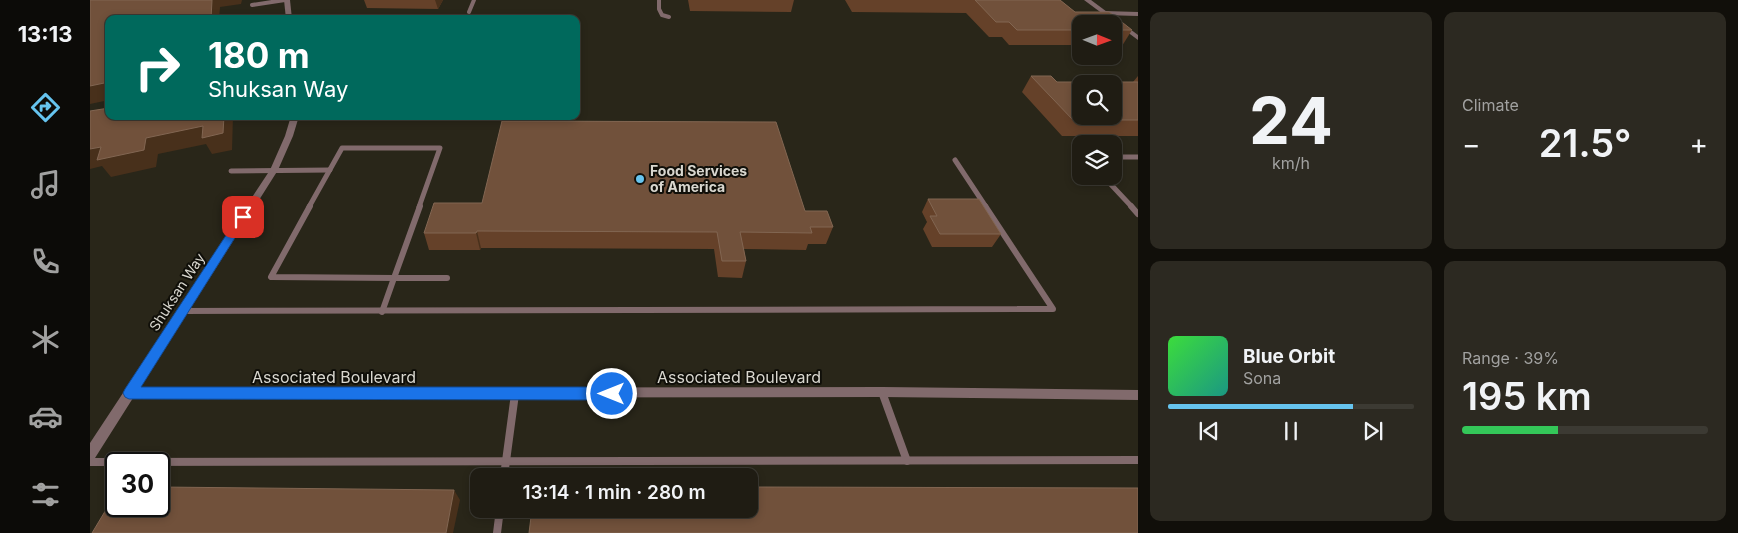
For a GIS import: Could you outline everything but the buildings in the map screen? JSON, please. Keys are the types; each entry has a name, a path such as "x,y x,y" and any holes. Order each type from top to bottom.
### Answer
{"street":[{"path":"286,0 288,15"},
{"path":"1087,0 1105,15"},
{"path":"1122,25 1135,33 1138,38"},
{"name":"Shuksan Way","path":"90,454 274,170 290,136 294,120"},
{"name":"Associated Boulevard","path":"129,393 515,394 882,392 1138,395"}],"lane":[{"path":"252,5 286,0"},
{"path":"469,12 474,0"},
{"path":"659,0 659,9 662,15 669,17"},
{"path":"1122,16 1138,16"},
{"path":"1122,16 1138,16"},
{"path":"382,312 394,278 440,148 342,148 271,277 394,278 447,278"},
{"path":"1122,157 1138,157"},
{"path":"183,311 1053,309 955,160"},
{"path":"231,171 330,170"},
{"path":"1111,185 1138,214"},
{"path":"882,392 907,461"},
{"path":"505,468 515,394"},
{"path":"90,462 1138,460"},
{"path":"497,533 499,518"}],"place":[{"name":"Food Services of America","path":"640,179"}],"route":[{"path":"243,217 129,393 612,394"}]}
